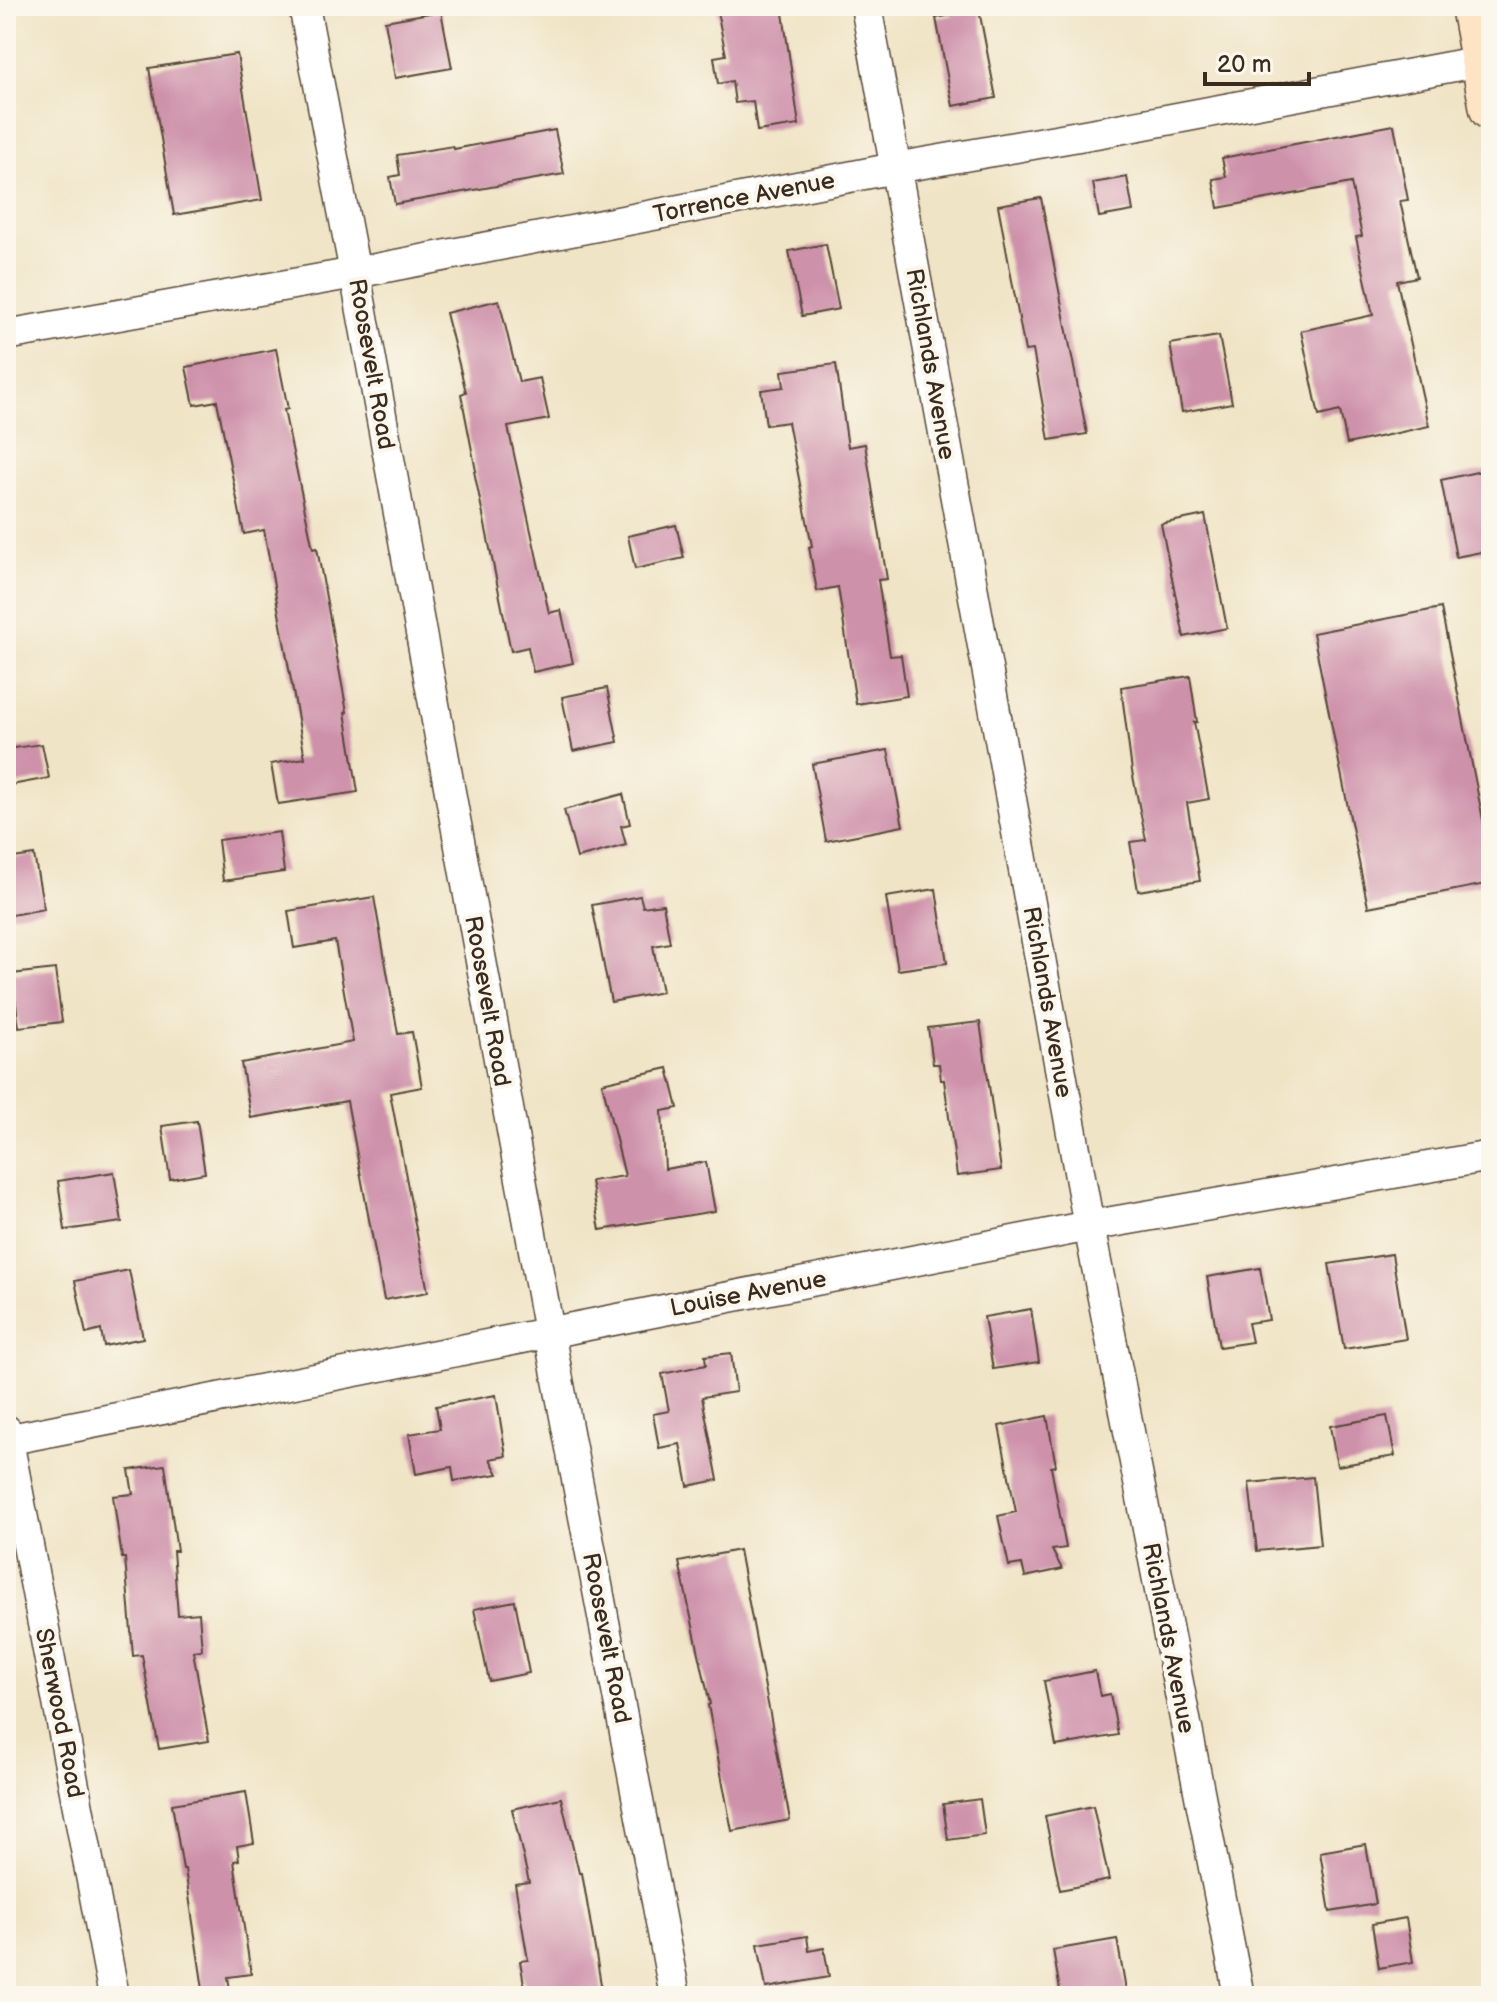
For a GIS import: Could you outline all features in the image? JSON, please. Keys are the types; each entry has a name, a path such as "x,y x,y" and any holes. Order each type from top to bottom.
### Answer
{"main road":[{"path":"1472,6 1491,109"}],"street":[{"name":"Roosevelt Road","path":"304,6 675,1996"},
{"name":"Richlands Avenue","path":"866,6 1089,1226 1239,1996"},
{"name":"Torrence Avenue","path":"6,335 355,273 895,168 1481,61"},
{"name":"Louise Avenue","path":"7,1436 1089,1226 1491,1156"},
{"name":"Sherwood Road","path":"7,1436 114,1996"}],"building":[{"path":"716,6 782,6 799,125 757,131 753,101 735,103 732,81 718,84 714,57 726,55"},
{"path":"979,10 996,98 953,106 936,18"},
{"path":"441,11 452,68 395,78 385,21"},
{"path":"237,54 262,200 174,215 149,68"},
{"path":"1394,125 1408,200 1400,201 1417,277 1397,281 1429,426 1347,444 1340,411 1319,416 1301,331 1373,315 1356,237 1362,236 1351,183 1218,208 1213,179 1226,177 1222,158"},
{"path":"555,130 564,174 395,204 390,177 400,175 397,155 453,146 454,149"},
{"path":"1127,177 1133,211 1099,217 1093,183"},
{"path":"1041,198 1087,434 1049,440 1033,350 1025,351 998,205"},
{"path":"826,244 839,309 802,316 789,251"},
{"path":"499,300 519,382 540,378 549,419 508,427 549,613 561,610 573,663 533,672 528,647 511,651 474,471 461,394 466,392 446,313"},
{"path":"1219,336 1232,403 1182,412 1170,344"},
{"path":"276,349 288,409 284,410 313,549 317,548 347,712 358,792 278,804 271,764 305,758 264,530 244,534 217,401 194,405 186,367"},
{"path":"836,364 848,447 865,444 887,579 878,580 890,656 901,655 907,696 856,704 838,587 817,591 809,547 812,546 788,422 766,425 761,390 784,387 782,371"},
{"path":"1486,470 1491,495 1491,550 1456,557 1441,480"},
{"path":"1205,515 1227,628 1184,637 1161,524"},
{"path":"676,525 684,558 635,569 628,536"},
{"path":"1441,608 1491,860 1491,883 1368,907 1313,633"},
{"path":"1190,676 1197,722 1194,722 1209,799 1187,803 1200,881 1138,891 1130,842 1146,840 1132,771 1121,687"},
{"path":"607,688 618,742 573,751 562,697"},
{"path":"42,744 49,778 6,786 6,749"},
{"path":"888,750 903,826 826,841 812,764"},
{"path":"623,794 630,824 621,826 626,845 577,858 564,810"},
{"path":"279,832 284,872 223,881 218,840"},
{"path":"34,855 44,909 6,916 6,859"},
{"path":"936,889 947,963 898,970 886,897"},
{"path":"640,896 643,907 663,904 670,943 653,946 662,992 611,1002 592,905"},
{"path":"374,897 398,1034 412,1032 422,1087 390,1093 428,1292 384,1300 347,1101 251,1118 241,1063 353,1042 335,941 294,948 288,911"},
{"path":"55,969 62,1022 19,1027 12,974"},
{"path":"980,1022 1001,1170 957,1176 944,1080 941,1080 939,1064 933,1064 928,1028"},
{"path":"668,1068 678,1108 662,1111 665,1169 706,1162 715,1211 600,1230 591,1181 625,1176 602,1083"},
{"path":"197,1121 205,1173 170,1179 162,1126"},
{"path":"114,1172 122,1222 65,1230 58,1181"},
{"path":"1392,1254 1406,1339 1344,1349 1329,1264"},
{"path":"1260,1268 1269,1320 1248,1323 1252,1342 1219,1347 1207,1277"},
{"path":"129,1270 143,1338 104,1346 101,1330 86,1334 75,1281"},
{"path":"1031,1309 1039,1362 993,1369 984,1317"},
{"path":"731,1353 736,1392 702,1397 718,1480 688,1486 680,1444 659,1448 653,1414 669,1411 662,1374 706,1365 705,1356"},
{"path":"496,1395 506,1456 490,1459 498,1474 454,1481 452,1467 416,1474 409,1434 440,1429 436,1406"},
{"path":"1047,1416 1056,1466 1051,1467 1066,1548 1052,1550 1062,1569 1025,1577 1022,1564 1009,1566 998,1516 1016,1512 999,1426"},
{"path":"1387,1416 1395,1456 1337,1466 1330,1426"},
{"path":"165,1465 177,1551 173,1551 178,1615 199,1613 202,1650 193,1651 209,1741 159,1749 142,1655 133,1656 125,1558 122,1558 113,1496 133,1494 129,1470"},
{"path":"1313,1477 1320,1545 1257,1551 1249,1483"},
{"path":"739,1550 790,1820 732,1831 710,1704 679,1562"},
{"path":"515,1601 529,1673 489,1681 474,1609"},
{"path":"1095,1671 1100,1696 1110,1694 1118,1735 1056,1746 1044,1681"},
{"path":"246,1792 254,1843 237,1846 239,1860 234,1861 251,1974 228,1977 231,1996 204,1996 172,1804"},
{"path":"561,1798 579,1873 582,1873 603,1996 526,1996 520,1961 528,1960 515,1884 529,1882 512,1809"},
{"path":"980,1799 985,1835 948,1840 943,1804"},
{"path":"1093,1806 1109,1880 1060,1890 1045,1816"},
{"path":"1366,1844 1376,1904 1330,1912 1320,1852"},
{"path":"1406,1918 1413,1962 1379,1968 1372,1924"},
{"path":"807,1936 809,1951 824,1948 829,1977 766,1988 758,1944"},
{"path":"1117,1939 1127,1996 1061,1996 1053,1950"}]}
